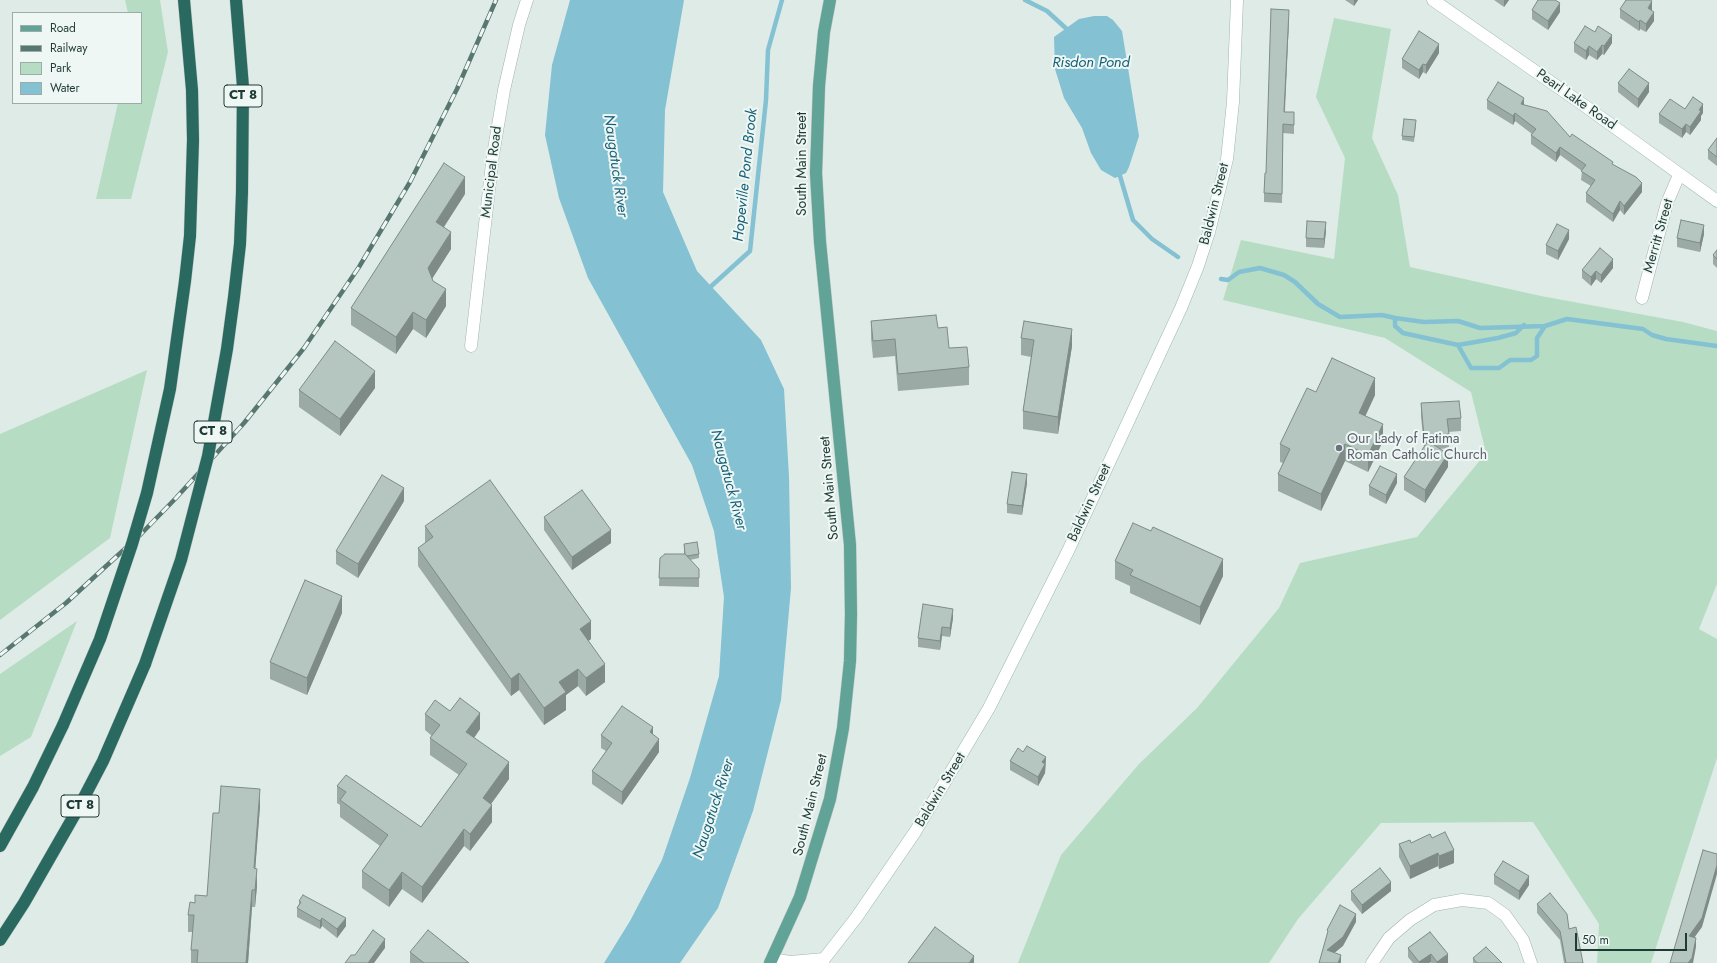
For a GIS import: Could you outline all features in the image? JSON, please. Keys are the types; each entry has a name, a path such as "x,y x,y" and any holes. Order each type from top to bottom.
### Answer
{"highway":[{"path":"0,846 33,787 63,725 100,639 130,552 147,494 170,389 190,236 193,140 192,90 184,0"},
{"name":"CT 8","path":"0,940 24,903 79,807 103,761 145,664 181,560 208,456 227,349 240,244 243,87 236,0"}],"main road":[{"name":"Municipal Road","path":"472,346 493,156 504,90 519,25 527,0"},
{"name":"South Main Street","path":"771,961 800,897 830,800 844,728 850,661 851,570 848,515 820,242 816,180 819,86 824,32 830,0"},
{"name":"Baldwin Street","path":"771,961 823,961 856,918 915,832 989,708 1064,558 1181,308 1205,244 1227,159 1233,102 1237,0"},
{"name":"Pearl Lake Road","path":"1433,0 1585,106 1717,201"},
{"name":"Merritt Street","path":"1642,298 1667,203 1679,175"},
{"path":"1372,963 1389,938 1410,920 1434,905 1462,900 1488,903 1505,915 1523,940 1531,963"}],"green space":[{"path":"125,0 160,0 168,52 131,199 96,199 118,104 142,104 142,12 128,12"},
{"path":"1334,18 1391,29 1372,138 1398,195 1410,267 1541,296 1683,322 1717,331 1717,584 1699,629 1717,639 1717,758 1651,963 1597,963 1599,924 1533,822 1381,823 1298,919 1269,963 1018,963 1061,855 1139,764 1197,708 1279,608 1300,563 1417,537 1486,453 1471,392 1385,338 1223,300 1241,240 1334,259 1345,158 1316,97"},
{"path":"147,370 110,538 0,620 0,434"},
{"path":"77,621 31,737 0,756 0,674"}],"water":[{"name":"Naugatuck River","path":"570,0 684,0 665,110 663,192 697,271 761,340 784,389 789,477 791,588 781,700 753,811 718,908 680,963 604,963 630,921 662,860 690,778 719,676 724,597 714,531 692,465 588,278 559,198 545,135 552,65"},
{"name":"Risdon Pond","path":"1094,16 1107,16 1113,20 1122,31 1139,136 1126,173 1115,178 1101,170 1091,153 1082,128 1064,98 1055,69 1054,37 1079,19"}],"building":[{"path":"1538,0 1555,0 1560,3 1548,21 1532,10"},
{"path":"1626,0 1652,1 1648,8 1654,12 1646,24 1640,20 1639,22 1620,9"},
{"path":"1271,9 1289,10 1284,112 1294,112 1294,125 1283,124 1282,194 1264,193 1266,173"},
{"path":"1585,26 1595,32 1598,26 1612,35 1604,46 1602,45 1597,52 1589,46 1586,51 1574,43"},
{"path":"1419,31 1439,44 1426,65 1423,64 1419,70 1402,59"},
{"path":"1629,69 1649,83 1638,99 1618,83"},
{"path":"1498,82 1524,98 1521,104 1547,111 1570,137 1572,134 1613,162 1612,164 1636,177 1642,183 1624,206 1620,201 1613,214 1586,193 1595,180 1581,171 1586,165 1560,147 1556,153 1531,135 1536,129 1515,113 1513,116 1487,100"},
{"path":"1693,97 1703,104 1699,110 1701,111 1690,127 1686,124 1682,129 1659,114 1670,99 1685,109"},
{"path":"1404,119 1416,120 1414,137 1402,136"},
{"path":"1717,138 1717,157 1708,150"},
{"path":"444,163 465,177 436,222 451,232 428,268 433,281 446,289 426,320 413,312 396,337 351,308"},
{"path":"1681,220 1704,225 1700,243 1677,238"},
{"path":"1307,221 1326,222 1324,239 1306,238"},
{"path":"1557,224 1569,230 1558,251 1546,245"},
{"path":"1600,248 1613,259 1601,275 1596,271 1591,277 1582,270"},
{"path":"1717,250 1717,259 1713,255"},
{"path":"936,315 938,328 947,327 949,348 967,347 969,367 898,374 895,339 873,341 871,321"},
{"path":"1024,321 1072,329 1058,417 1023,411 1034,340 1021,338"},
{"path":"335,341 375,371 340,419 299,390"},
{"name":"Our Lady of Fatima Roman Catholic Church","path":"1332,358 1375,378 1359,413 1383,424 1368,455 1345,444 1321,494 1278,474 1290,449 1280,444 1307,388 1316,392"},
{"path":"1459,401 1461,418 1447,419 1449,434 1424,437 1421,403"},
{"path":"1428,441 1448,454 1425,490 1404,477"},
{"path":"1380,466 1397,474 1386,495 1369,486"},
{"path":"1012,472 1027,474 1022,506 1007,504"},
{"path":"382,475 404,488 358,564 336,551"},
{"path":"490,480 591,621 580,629 605,664 586,678 578,669 559,682 566,692 544,708 519,673 511,679 418,548 433,537 425,526"},
{"path":"582,490 611,530 572,557 544,517"},
{"path":"1133,523 1151,531 1153,527 1223,559 1200,607 1130,575 1133,570 1115,561"},
{"path":"697,542 699,554 687,556 685,554 684,544"},
{"path":"665,554 685,554 699,569 699,578 659,578 660,558"},
{"path":"305,580 342,596 307,678 270,662"},
{"path":"923,604 953,609 950,628 942,627 940,641 918,638"},
{"path":"460,698 480,713 466,732 509,762 483,798 492,805 470,834 464,829 422,887 402,872 389,890 362,871 388,835 340,800 346,792 337,786 346,775 421,827 467,764 430,738 440,725 425,714 435,700 450,711"},
{"path":"622,706 653,727 650,732 659,739 622,792 592,771 612,743 601,735"},
{"path":"1027,746 1046,757 1042,762 1045,764 1038,777 1010,761 1018,748 1023,752"},
{"path":"221,786 260,789 254,868 257,869 255,890 252,890 246,963 197,963 198,950 191,950 194,915 188,915 190,902 195,903 195,895 207,896 213,813 219,813"},
{"path":"1445,832 1454,850 1439,856 1438,853 1410,866 1399,844 1410,840 1411,843 1430,834 1432,838"},
{"path":"1703,850 1717,854 1717,865 1702,918 1689,936 1696,938 1692,958 1688,963 1670,963"},
{"path":"1503,861 1529,876 1519,891 1494,875"},
{"path":"1380,868 1391,882 1362,905 1351,891"},
{"path":"1550,893 1567,914 1569,929 1576,927 1583,963 1566,963 1560,931 1537,904"},
{"path":"303,895 346,918 337,929 322,918 320,921 297,908"},
{"path":"1340,905 1356,914 1343,937 1327,950 1341,955 1338,963 1319,963 1328,931 1327,930"},
{"path":"935,927 974,956 969,963 908,963"},
{"path":"373,930 385,939 368,963 345,963 351,955 355,955"},
{"path":"428,930 469,963 424,963 410,952"},
{"path":"1430,932 1448,954 1437,962 1431,954 1419,962 1408,948"},
{"path":"1486,947 1502,963 1477,963 1473,958"}],"waterway":[{"name":"Hopeville Pond Brook","path":"707,290 750,251 766,100 768,50 782,0"},
{"name":"Hopeville Pond Brook","path":"1025,0 1047,11 1070,32"},
{"name":"Hopeville Pond Brook","path":"1115,172 1120,176 1133,220 1152,239 1178,257"},
{"name":"Hopeville Pond Brook","path":"1221,279 1228,280 1239,272 1260,268 1284,275 1295,282 1318,304 1340,317 1382,315 1395,318 1395,326 1403,333 1458,345 1471,368 1499,368 1510,360 1531,360 1537,356 1537,338 1545,326 1567,319 1643,329 1652,335 1666,339 1717,346"},
{"path":"1395,318 1424,322 1458,321 1480,328 1545,326"},
{"path":"1458,345 1498,338 1516,333 1524,325"}],"railway":[{"path":"0,655 66,603 141,534 244,423 304,348 359,267 410,182 457,89 496,0"}],"place":[{"name":"Our Lady of Fatima Roman Catholic Church","path":"1339,448"}]}
